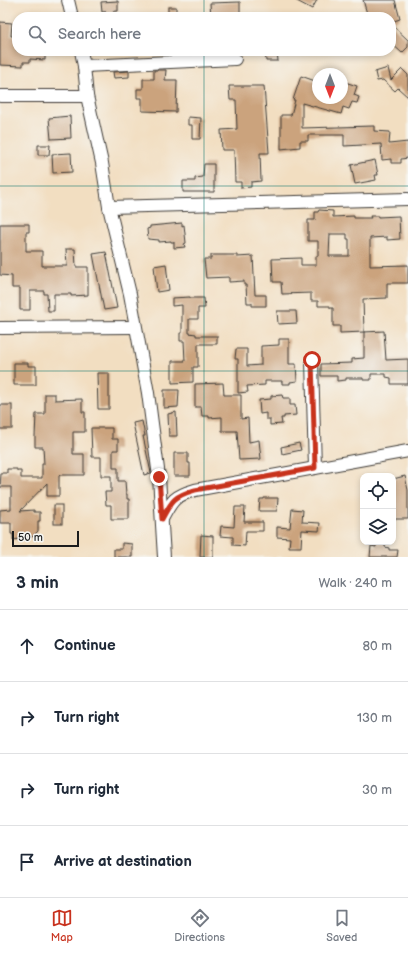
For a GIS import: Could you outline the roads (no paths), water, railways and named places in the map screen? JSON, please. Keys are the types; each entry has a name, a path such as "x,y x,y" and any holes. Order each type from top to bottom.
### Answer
{"street":[{"path":"68,0 71,12"},
{"path":"82,56 87,96 130,294 154,430 159,477 164,557"},
{"path":"84,66 235,59"},
{"path":"0,96 87,96"},
{"path":"110,207 408,199"},
{"path":"0,328 135,327"},
{"path":"312,360 315,468"},
{"path":"162,519 175,498 195,490 408,451"}]}
